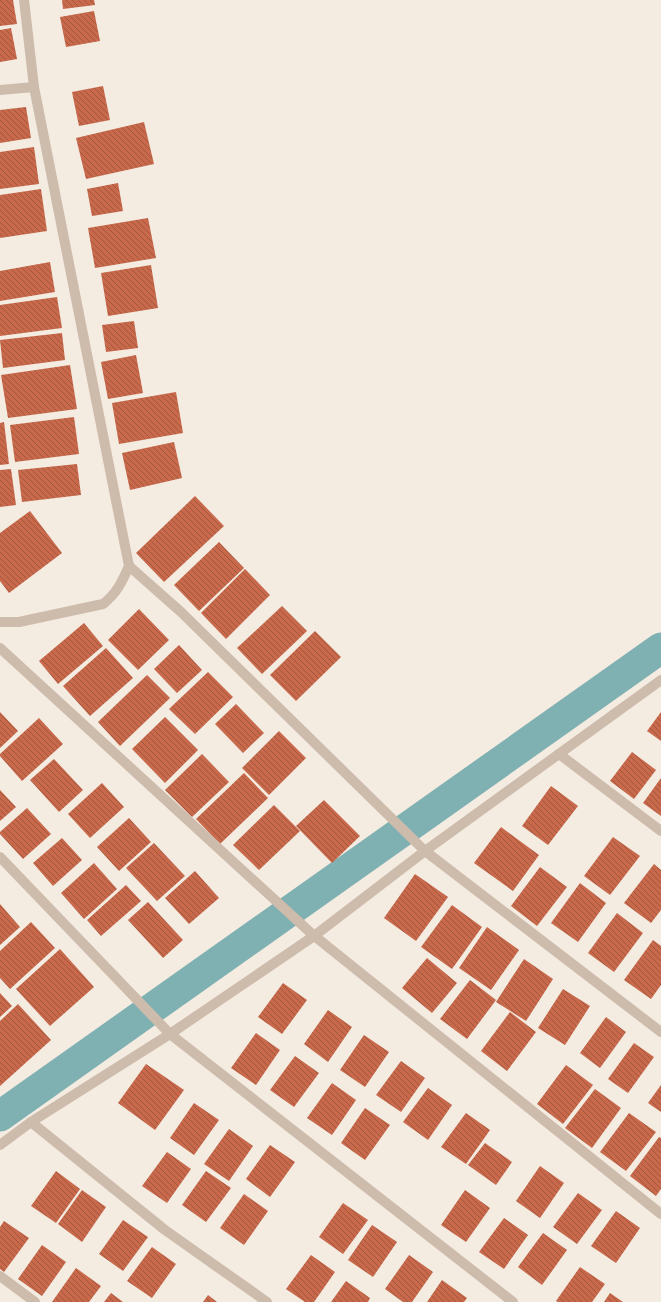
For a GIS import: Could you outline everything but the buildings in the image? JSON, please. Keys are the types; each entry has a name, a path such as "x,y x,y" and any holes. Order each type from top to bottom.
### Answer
{"street":[{"path":"0,622 19,622 103,604 119,588 129,566 34,87 24,0"},
{"path":"0,90 34,87"},
{"path":"129,566 182,612 425,851 661,1032"},
{"path":"0,648 313,935 661,1214"},
{"path":"0,1146 31,1122 169,1033 313,935 425,851 661,680"},
{"path":"559,754 661,831"},
{"path":"0,857 169,1033 513,1302"},
{"path":"31,1122 165,1230 267,1302"},
{"path":"0,1276 35,1302"}],"waterway":[{"path":"0,1116 661,648"}]}
